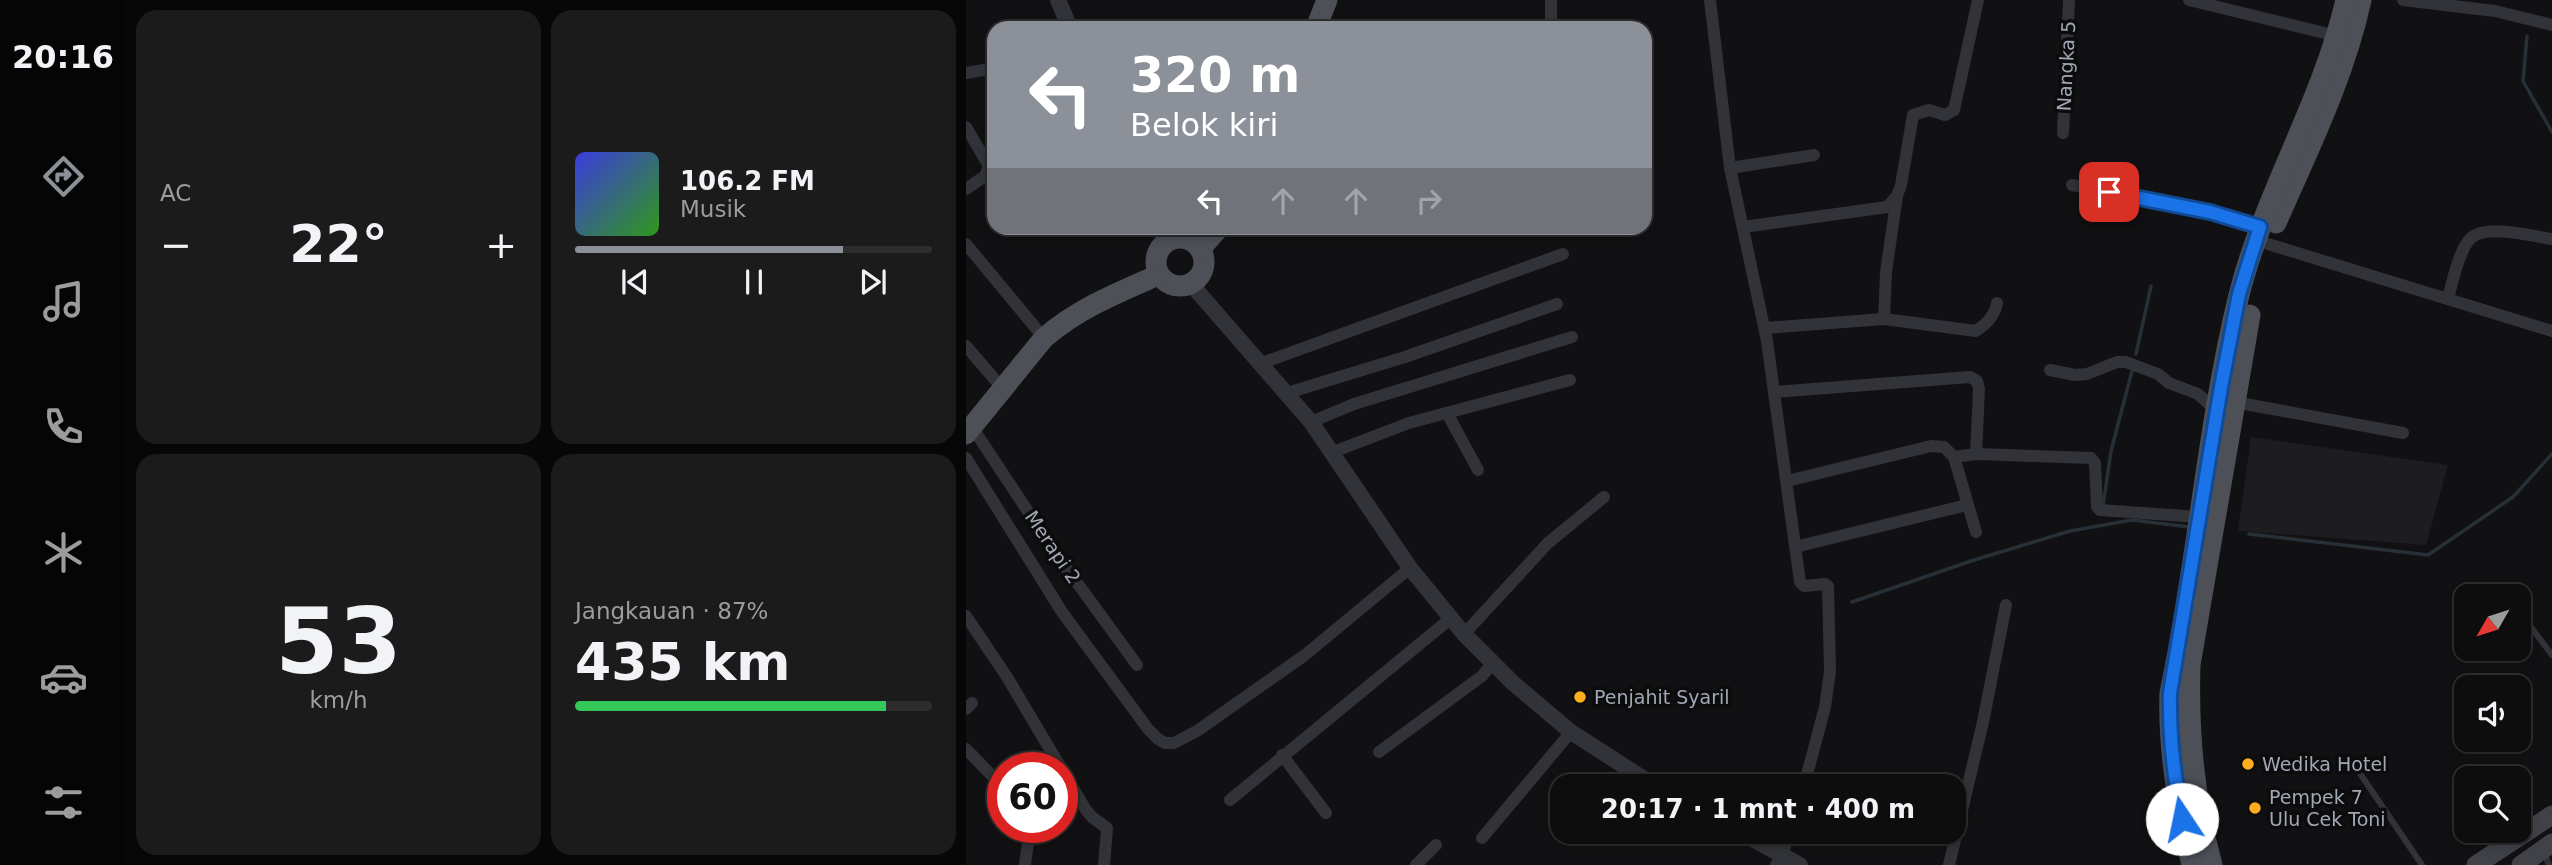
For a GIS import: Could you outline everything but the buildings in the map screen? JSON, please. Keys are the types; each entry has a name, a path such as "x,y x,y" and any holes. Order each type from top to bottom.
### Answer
{"main road":[{"path":"1319,21 1327,0"},
{"path":"2212,865 2193,774 2190,665 2239,294 2321,85 2346,0"},
{"path":"2264,235 2329,104 2352,40 2361,0"},
{"path":"1166,235 1157,252 1155,264 1158,275 1167,284 1179,287 1191,284 1198,280 1204,265 1200,249 1186,239 1170,235"},
{"path":"1200,249 1213,235"},
{"path":"968,429 1044,338 1075,313 1158,275"},
{"path":"2192,865 2174,779 2169,706 2199,517 2223,404"},
{"path":"2476,865 2552,815"},
{"path":"2521,865 2548,852"}],"street":[{"path":"1058,0 1067,21"},
{"path":"1551,0 1551,21"},
{"path":"1710,0 1730,168 1765,328 1801,584 1826,584 1830,672 1825,707 1807,774"},
{"path":"1884,319 1886,272 1913,115 1929,110 1945,115 1954,110 1978,0"},
{"name":"Nangka 5","path":"2063,133 2068,0"},
{"path":"2189,0 2337,36"},
{"path":"2403,0 2495,11 2552,25"},
{"path":"966,73 987,69"},
{"path":"966,127 987,163"},
{"path":"1730,168 1814,155"},
{"path":"966,189 985,176 987,171"},
{"path":"2072,185 2210,212 2264,235 2448,299 2552,331"},
{"path":"1743,227 1841,212 1876,210 1886,207 1898,196"},
{"path":"2448,299 2465,245 2474,236 2482,232 2500,232 2552,239"},
{"path":"966,244 1044,338"},
{"path":"1259,364 1563,254"},
{"path":"1191,284 1311,422 1410,568 1450,619 1513,683 1571,732 1636,774"},
{"path":"1765,328 1884,319 1976,331 1989,321 1995,313 1997,303"},
{"path":"1287,393 1405,357 1557,304"},
{"path":"1311,422 1354,404 1572,337"},
{"path":"966,346 1003,389"},
{"path":"2050,370 2075,375 2087,374 2117,362 2133,364 2158,374 2169,383 2223,404 2403,433"},
{"path":"1775,391 1970,377 1977,381 1979,389 1976,454"},
{"path":"1333,452 1409,423 1570,380"},
{"path":"1447,412 1478,470"},
{"name":"Merapi 2","path":"968,429 1137,665"},
{"path":"1787,481 1931,446 1947,448 1954,457 1976,532"},
{"path":"1954,457 1976,454 2091,458 2095,463 2099,510 2199,517"},
{"path":"966,458 1062,612 1148,729 1165,743 1174,743 1197,731 1305,654 1410,568"},
{"path":"1464,634 1548,543 1604,497"},
{"path":"1794,547 1967,505"},
{"path":"1949,865 1974,763 2006,605"},
{"path":"966,616 1007,677 1086,810 1107,828 1104,865"},
{"path":"1230,800 1450,619"},
{"path":"1379,752 1482,676 1493,663"},
{"path":"1482,838 1571,732"},
{"path":"966,749 987,771"},
{"path":"1282,755 1326,813"},
{"path":"1025,865 1028,843"},
{"path":"1756,844 1779,861 1800,865"},
{"path":"1779,861 1785,844"},
{"path":"1416,865 1436,845"}],"lane":[{"path":"2531,627 2552,655"},
{"path":"2357,769 2422,865"}],"shaded area":[{"path":"2251,437 2448,465 2426,545 2238,531"}],"waterway":[{"path":"2527,36 2523,81 2552,132"},
{"path":"2136,354 2151,286"},
{"path":"2103,506 2111,451 2132,371"},
{"path":"2249,534 2428,555 2513,497 2552,454"},
{"path":"1852,602 1971,561 2070,531 2132,520 2190,527"}],"place":[{"name":"Penjahit Syaril","path":"1580,697"},
{"name":"Wedika Hotel","path":"2248,764"},
{"name":"Pempek 7 Ulu Cek Toni","path":"2255,808"}],"route":[{"path":"2109,192 2210,212 2260,227 2239,294 2221,387 2170,693 2169,718 2174,779 2182,819"}]}
